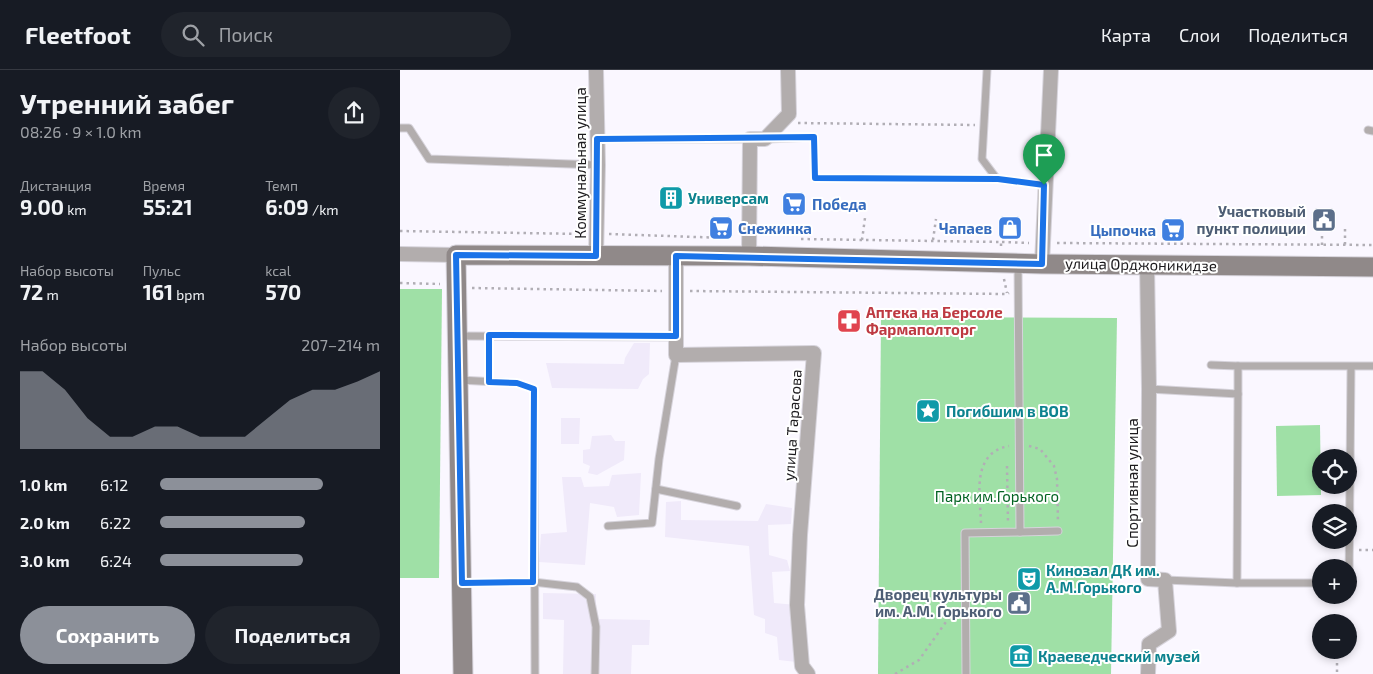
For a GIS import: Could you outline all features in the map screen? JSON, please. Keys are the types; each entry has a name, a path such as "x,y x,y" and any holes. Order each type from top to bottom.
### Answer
{"street":[{"name":"Коммунальная улица","path":"596,70 598,165 596,256"},
{"path":"749,256 750,139 765,139 789,114 788,70"},
{"path":"1042,264 1044,185 1051,70"},
{"name":"улица Орджоникидзе","path":"400,254 749,256 1042,264 1373,267"},
{"path":"456,255 463,674"},
{"path":"676,256 676,355"},
{"name":"Спортивная улица","path":"1147,264 1149,389 1148,579 1165,580"},
{"name":"улица Тарасова","path":"676,355 814,353 800,535 797,605 802,666 808,674"},
{"path":"1148,674 1149,644 1169,631 1165,580"}],"lane":[{"path":"987,70 982,159 998,179"},
{"path":"400,128 409,128 429,159 598,165"},
{"path":"765,139 814,137 815,178 998,179 1044,185"},
{"path":"597,139 750,139"},
{"path":"1018,263 1020,532"},
{"path":"489,335 489,382"},
{"path":"457,336 676,336"},
{"path":"608,526 652,523 659,459 676,355"},
{"path":"1211,365 1373,366"},
{"path":"1237,583 1238,366"},
{"path":"1349,559 1351,367"},
{"path":"458,380 517,383 534,389 533,582 535,674"},
{"path":"1149,389 1238,394"},
{"path":"656,488 737,506"},
{"path":"966,674 965,533 1058,531"},
{"path":"1165,580 1237,583 1312,583"},
{"path":"462,583 533,582 577,587 590,597 596,627 595,674"}],"path":[{"path":"780,123 984,125"},
{"path":"862,240 865,218"},
{"path":"933,240 936,219"},
{"path":"1322,228 1322,245"},
{"path":"1345,229 1345,245"},
{"path":"1001,242 1373,245"},
{"path":"400,283 447,284 456,288 1007,294"},
{"path":"895,674 919,660 953,612 965,613"},
{"path":"1337,659 1337,674"}],"shaded area":[{"path":"634,343 650,343 649,374 643,379 638,389 552,388 546,363 624,364 625,358"},
{"path":"561,418 580,418 579,444 561,444"},
{"path":"611,435 615,441 625,441 624,460 597,475 588,473 590,466 583,463 583,450 590,449 592,436"},
{"path":"641,473 639,515 617,517 614,507 590,503 585,565 539,562 541,534 567,532 562,477 581,477 584,487 609,486 612,475"},
{"path":"681,501 681,520 758,521 766,504 792,508 791,524 768,525 769,555 787,560 790,571 772,572 774,603 797,605 796,662 779,660 777,637 765,633 765,619 754,615 749,546 665,537 666,502"},
{"path":"543,593 596,594 596,619 650,620 649,645 632,645 631,674 563,674 564,620 543,619"}],"green space":[{"path":"400,289 442,289 439,578 400,578"},
{"name":"Парк им.Горького","path":"881,317 1117,318 1111,674 878,674"},
{"path":"1320,425 1320,449 1312,449 1312,494 1321,495 1277,496 1276,426"}],"place":[{"name":"Универсам","path":"671,198"},
{"name":"Победа","path":"794,204"},
{"name":"Участковый пункт полиции","path":"1324,220"},
{"name":"Снежинка","path":"721,228"},
{"name":"Чапаев","path":"1010,228"},
{"name":"Цыпочка","path":"1173,230"},
{"name":"Аптека на Берсоле Фармаполторг","path":"849,321"},
{"name":"Погибшим в ВОВ","path":"928,411"},
{"name":"Кинозал ДК им. А.М.Горького","path":"1029,579"},
{"name":"Дворец культуры им. А.М. Горького","path":"1019,603"},
{"name":"Краеведческий музей","path":"1021,656"}],"route":[{"path":"814,137 815,178 998,179 1044,185 1042,264 749,256 676,256 676,336 489,335 489,382 517,383 534,389 533,582 462,583 456,255 596,256 597,139 765,139 814,137"}]}
